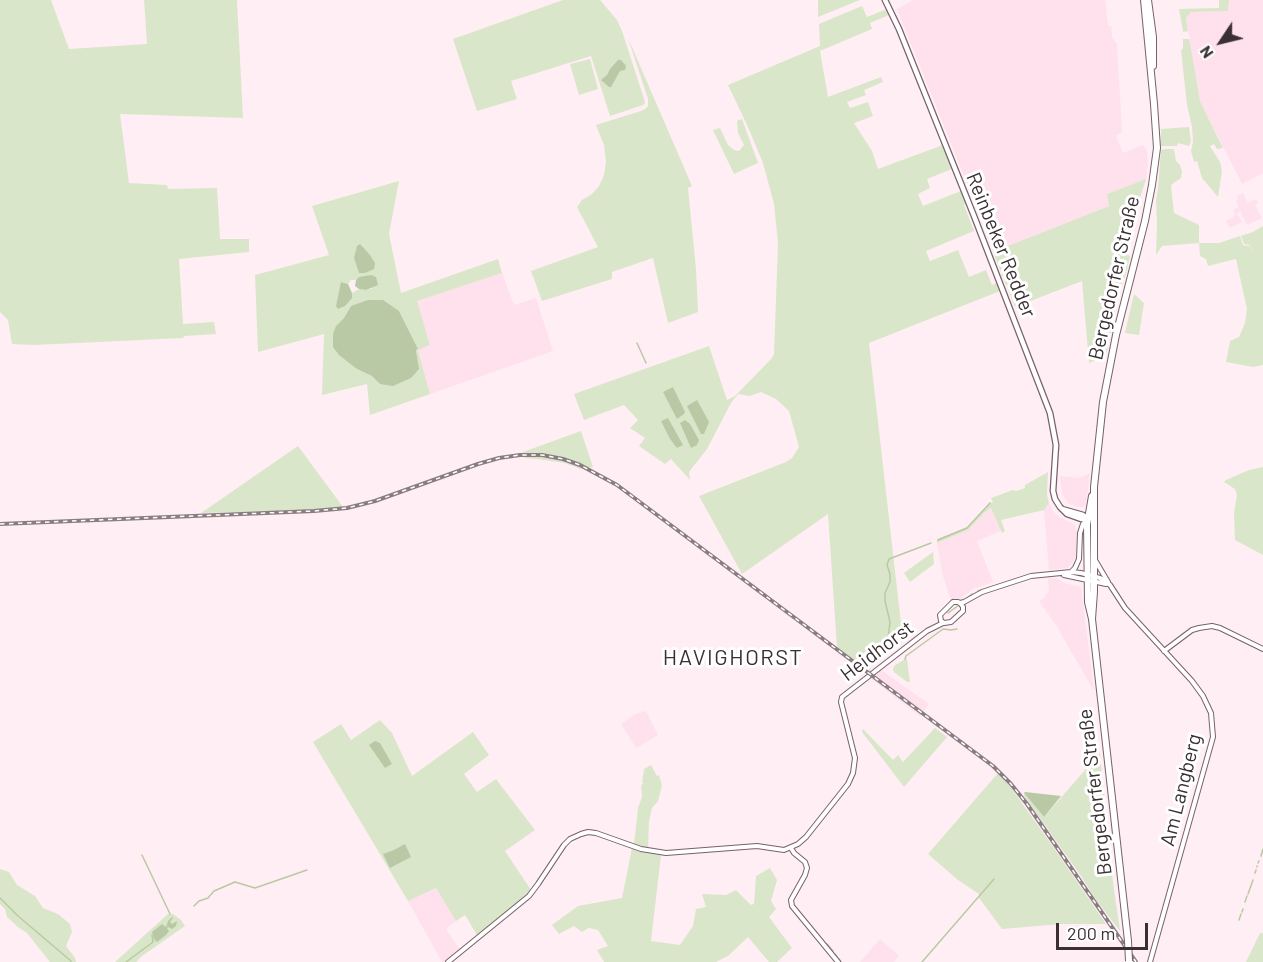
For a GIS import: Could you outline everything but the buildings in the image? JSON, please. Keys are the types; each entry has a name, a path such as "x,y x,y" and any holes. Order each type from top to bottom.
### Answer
{"main road":[{"name":"Reinbeker Redder","path":"885,0 899,28 1050,413 1056,445 1054,494 1060,507 1091,517"},
{"name":"Bergedorfer Straße","path":"1146,0 1147,29 1150,39"},
{"name":"Bergedorfer Straße","path":"1092,619 1095,592 1086,546 1107,379 1145,221 1157,148 1146,0"},
{"name":"Bergedorfer Straße","path":"1091,517 1094,525 1094,558 1088,602 1092,619 1129,962"}],"street":[{"path":"1071,572 1079,559 1080,533 1083,525 1091,517"},
{"path":"1094,558 1110,585"},
{"name":"Heidhorst","path":"791,848 807,836 854,773 854,754 841,699 848,691 933,627 941,620 941,613 953,602 960,603 982,592 1031,576 1071,572 1091,578"},
{"name":"Heidhorst","path":"1061,574 1091,578"},
{"path":"1091,578 1110,585"},
{"name":"Am Langberg","path":"1091,578 1100,578 1110,585 1125,608 1203,696 1210,713 1213,737 1150,962"},
{"path":"1095,592 1103,584"},
{"name":"Heidhorst","path":"941,620 948,624 951,622 962,613 970,598"},
{"path":"960,603 963,608"},
{"path":"1164,651 1192,630 1212,626 1263,649"},
{"path":"448,962 529,896 565,844 586,832 596,832 634,847 658,853 757,846 782,850 791,848 794,854 806,862 807,867 791,900 792,904 838,962"}],"shaded area":[{"path":"0,0 51,0 69,49 147,44 144,0 237,0 243,118 120,114 129,183 167,185 168,189 217,188 220,239 249,239 249,252 179,259 183,324 214,322 216,334 184,336 183,338 12,344 8,320 0,312"},
{"path":"563,0 600,0 617,20 645,103 610,116 591,56 511,81 517,99 477,111 453,39"},
{"path":"818,0 860,0 818,17"},
{"path":"913,0 1105,0 1108,26 1111,26 1112,37 1117,44 1122,132 1116,136 1123,153 1143,145 1147,150 1146,179 1108,194 1109,206 993,252 983,221 984,216 976,206 897,9"},
{"path":"1219,0 1229,0 1228,11 1191,12 1186,18 1188,31 1183,32 1179,9 1219,8"},
{"path":"1229,0 1263,0 1263,173 1242,184 1200,101 1186,18 1191,12 1228,11"},
{"path":"862,6 867,17 887,9 889,15 870,23 872,29 820,51 828,97 881,77 883,82 864,90 866,95 847,102 850,108 868,102 873,116 854,123 872,151 878,169 943,145 952,169 927,179 930,188 918,194 923,206 961,191 974,231 926,251 930,261 958,250 969,277 986,270 992,285 997,283 1000,291 869,343 903,641 871,667 870,671 837,648 828,514 742,574 699,496 792,458 799,447 789,411 776,399 761,392 750,396 738,394 707,449 689,472 690,480 671,459 665,464 639,446 645,438 630,428 638,420 624,405 584,420 574,394 709,346 727,400 735,396 772,358 778,243 774,204 763,163 728,85 820,46 819,24"},
{"path":"628,38 692,186 688,188 698,312 668,323 653,258 612,272 612,279 542,301 531,271 598,247 577,207 599,186 604,175 606,162 604,145 596,125 641,111 648,106 648,99"},
{"path":"1183,39 1189,39 1200,101 1223,148 1217,149 1214,144 1210,146 1220,162 1222,171 1218,197 1202,178 1191,151 1192,127 1187,105 1181,50"},
{"path":"590,59 598,89 579,95 570,64"},
{"path":"618,60 626,66 625,70 620,71 609,87 601,80"},
{"path":"742,119 758,163 734,174 713,130 720,128 728,145 739,151 744,145 738,133 737,121"},
{"path":"1189,127 1191,141 1189,146 1178,143 1177,146 1161,146 1161,129"},
{"path":"1174,149 1176,161 1182,171 1181,178 1171,185 1174,213 1199,225 1199,243 1162,246 1156,255 1156,201 1161,150"},
{"path":"1146,179 1127,240 1127,253 1130,257 1120,287 1106,356 1089,363 1082,281 1015,307 993,252 1109,206 1107,194"},
{"path":"399,181 389,234 401,293 498,259 502,273 417,301 430,345 418,350 430,394 370,415 367,384 322,395 324,334 258,352 255,275 329,255 312,206","holes":["359,277 373,288 359,289 352,293 352,298 342,282 348,284","351,306 399,311 418,349 417,354 380,384 372,376 357,369 336,326"]},
{"path":"1243,193 1248,203 1256,199 1258,203 1255,205 1262,218 1247,225 1240,211 1237,214 1242,222 1230,228 1226,221 1234,217 1233,210 1239,207 1237,196"},
{"path":"1263,226 1263,365 1253,367 1226,362 1230,341 1239,337 1245,323 1247,309 1236,259 1208,266 1206,259 1200,256 1199,243 1219,243 1240,236 1243,245 1249,246 1256,254 1249,245 1244,244 1241,236"},
{"path":"360,244 375,263 374,269 365,273 359,273 354,258 357,246"},
{"path":"502,273 514,305 536,298 553,351 430,394 418,349 430,345 416,301"},
{"path":"371,275 376,277 378,285 366,290 355,286 359,277"},
{"path":"341,282 348,284 352,298 345,306 338,309 336,306"},
{"path":"1134,294 1144,303 1139,335 1125,333"},
{"path":"368,300 383,300 399,311 418,349 416,350 419,369 411,378 393,386 380,384 372,376 357,369 339,355 333,347 333,334 336,326 351,306"},
{"path":"673,387 685,412 677,419 663,392"},
{"path":"697,400 709,422 704,434 701,434 687,406"},
{"path":"668,418 683,445 677,448 661,421"},
{"path":"685,420 690,424 699,440 697,445 691,448 680,423"},
{"path":"581,431 593,467 581,469 565,463 525,458 523,452"},
{"path":"298,446 343,507 201,513"},
{"path":"1263,467 1263,555 1235,540 1234,513 1237,495 1235,489 1224,482 1249,470"},
{"path":"1048,472 1049,503 1044,510 1001,520 1005,531 1002,533 991,508 968,530 937,543 937,539 967,527 993,502 991,498 1025,488 1025,485"},
{"path":"1090,473 1084,507 1069,504 1062,494 1060,476 1079,478"},
{"path":"1049,503 1059,517 1074,524 1077,531 1076,557 1068,568 1049,570 1044,510"},
{"path":"992,508 1001,531 977,541 993,582 973,589 960,599 950,598 937,543 968,530"},
{"path":"933,552 934,564 910,582 904,573"},
{"path":"740,575 870,671 866,674 742,580"},
{"path":"1048,578 1059,579 1064,583 1081,587 1094,691 1056,625 1039,601 1049,590"},
{"path":"907,659 910,682 893,670 894,666"},
{"path":"881,670 929,704 923,712 987,760 1010,781 1007,782 986,762 870,678"},
{"path":"646,711 658,735 636,748 621,724 635,714"},
{"path":"380,720 392,733 412,776 473,732 489,755 464,774 477,792 496,779 535,830 505,851 531,890 477,935 465,915 456,921 436,888 408,901 313,742 341,724 351,740"},
{"path":"935,728 947,737 904,787 862,732 863,729 893,760 898,755 903,762"},
{"path":"375,741 380,743 392,764 385,768 369,745"},
{"path":"1100,753 1120,931 1024,796 1024,793 1044,817"},
{"path":"651,765 657,776 659,775 662,786 649,821 648,848 634,844 638,808 642,797 641,785 644,783 642,783 644,769"},
{"path":"998,773 1012,789 1106,924 1061,924 1002,929 979,898 979,894 958,880 928,854"},
{"path":"1025,792 1061,796 1044,817"},
{"path":"405,844 411,857 390,868 383,854"},
{"path":"632,848 661,855 651,941 680,945 693,926 696,909 706,907 702,894 726,895 736,890 751,905 754,904 756,876 770,868 777,880 771,901 776,909 769,917 792,948 777,962 769,962 748,937 728,956 716,962 604,962 597,950 608,946 598,930 589,928 582,932 574,926 559,934 552,925 578,906 622,898"},
{"path":"0,869 9,872 17,885 35,896 43,908 58,914 70,924 72,932 66,946 76,962 50,962 27,933 7,917 5,909 0,904"},
{"path":"436,888 456,921 446,929 460,950 444,962 408,901"},
{"path":"168,914 173,914 185,926 136,962 115,962"},
{"path":"172,917 170,922 172,924 177,921 176,926 172,929 168,927 169,931 157,942 152,932 162,924 166,927"},
{"path":"1260,933 1263,933 1263,962 1246,962"},
{"path":"880,939 899,956 894,962 860,962"}],"waterway":[{"path":"637,343 646,363"},
{"path":"938,540 967,528 990,503"},
{"path":"888,639 890,622 885,593 890,582 887,565 889,559 931,543"},
{"path":"978,591 995,586"},
{"path":"966,599 972,594"},
{"path":"948,613 959,605"},
{"path":"905,659 943,629 957,629"},
{"path":"909,642 921,633"},
{"path":"1261,856 1263,849"},
{"path":"142,855 170,914"},
{"path":"194,906 199,901 208,898 214,891 235,882 255,888 307,870"},
{"path":"922,962 994,879"},
{"path":"1248,894 1253,880"},
{"path":"1245,902 1247,896"},
{"path":"0,898 71,962"},
{"path":"1239,920 1241,914"},
{"path":"126,962 153,942 152,935"},
{"path":"827,944 833,951"}],"railway":[{"path":"0,524 347,508 375,501 499,458 542,455 580,465 617,485 993,766 1027,804 1136,962"}],"district":[{"name":"HAVIGHORST","path":"733,658"}]}
